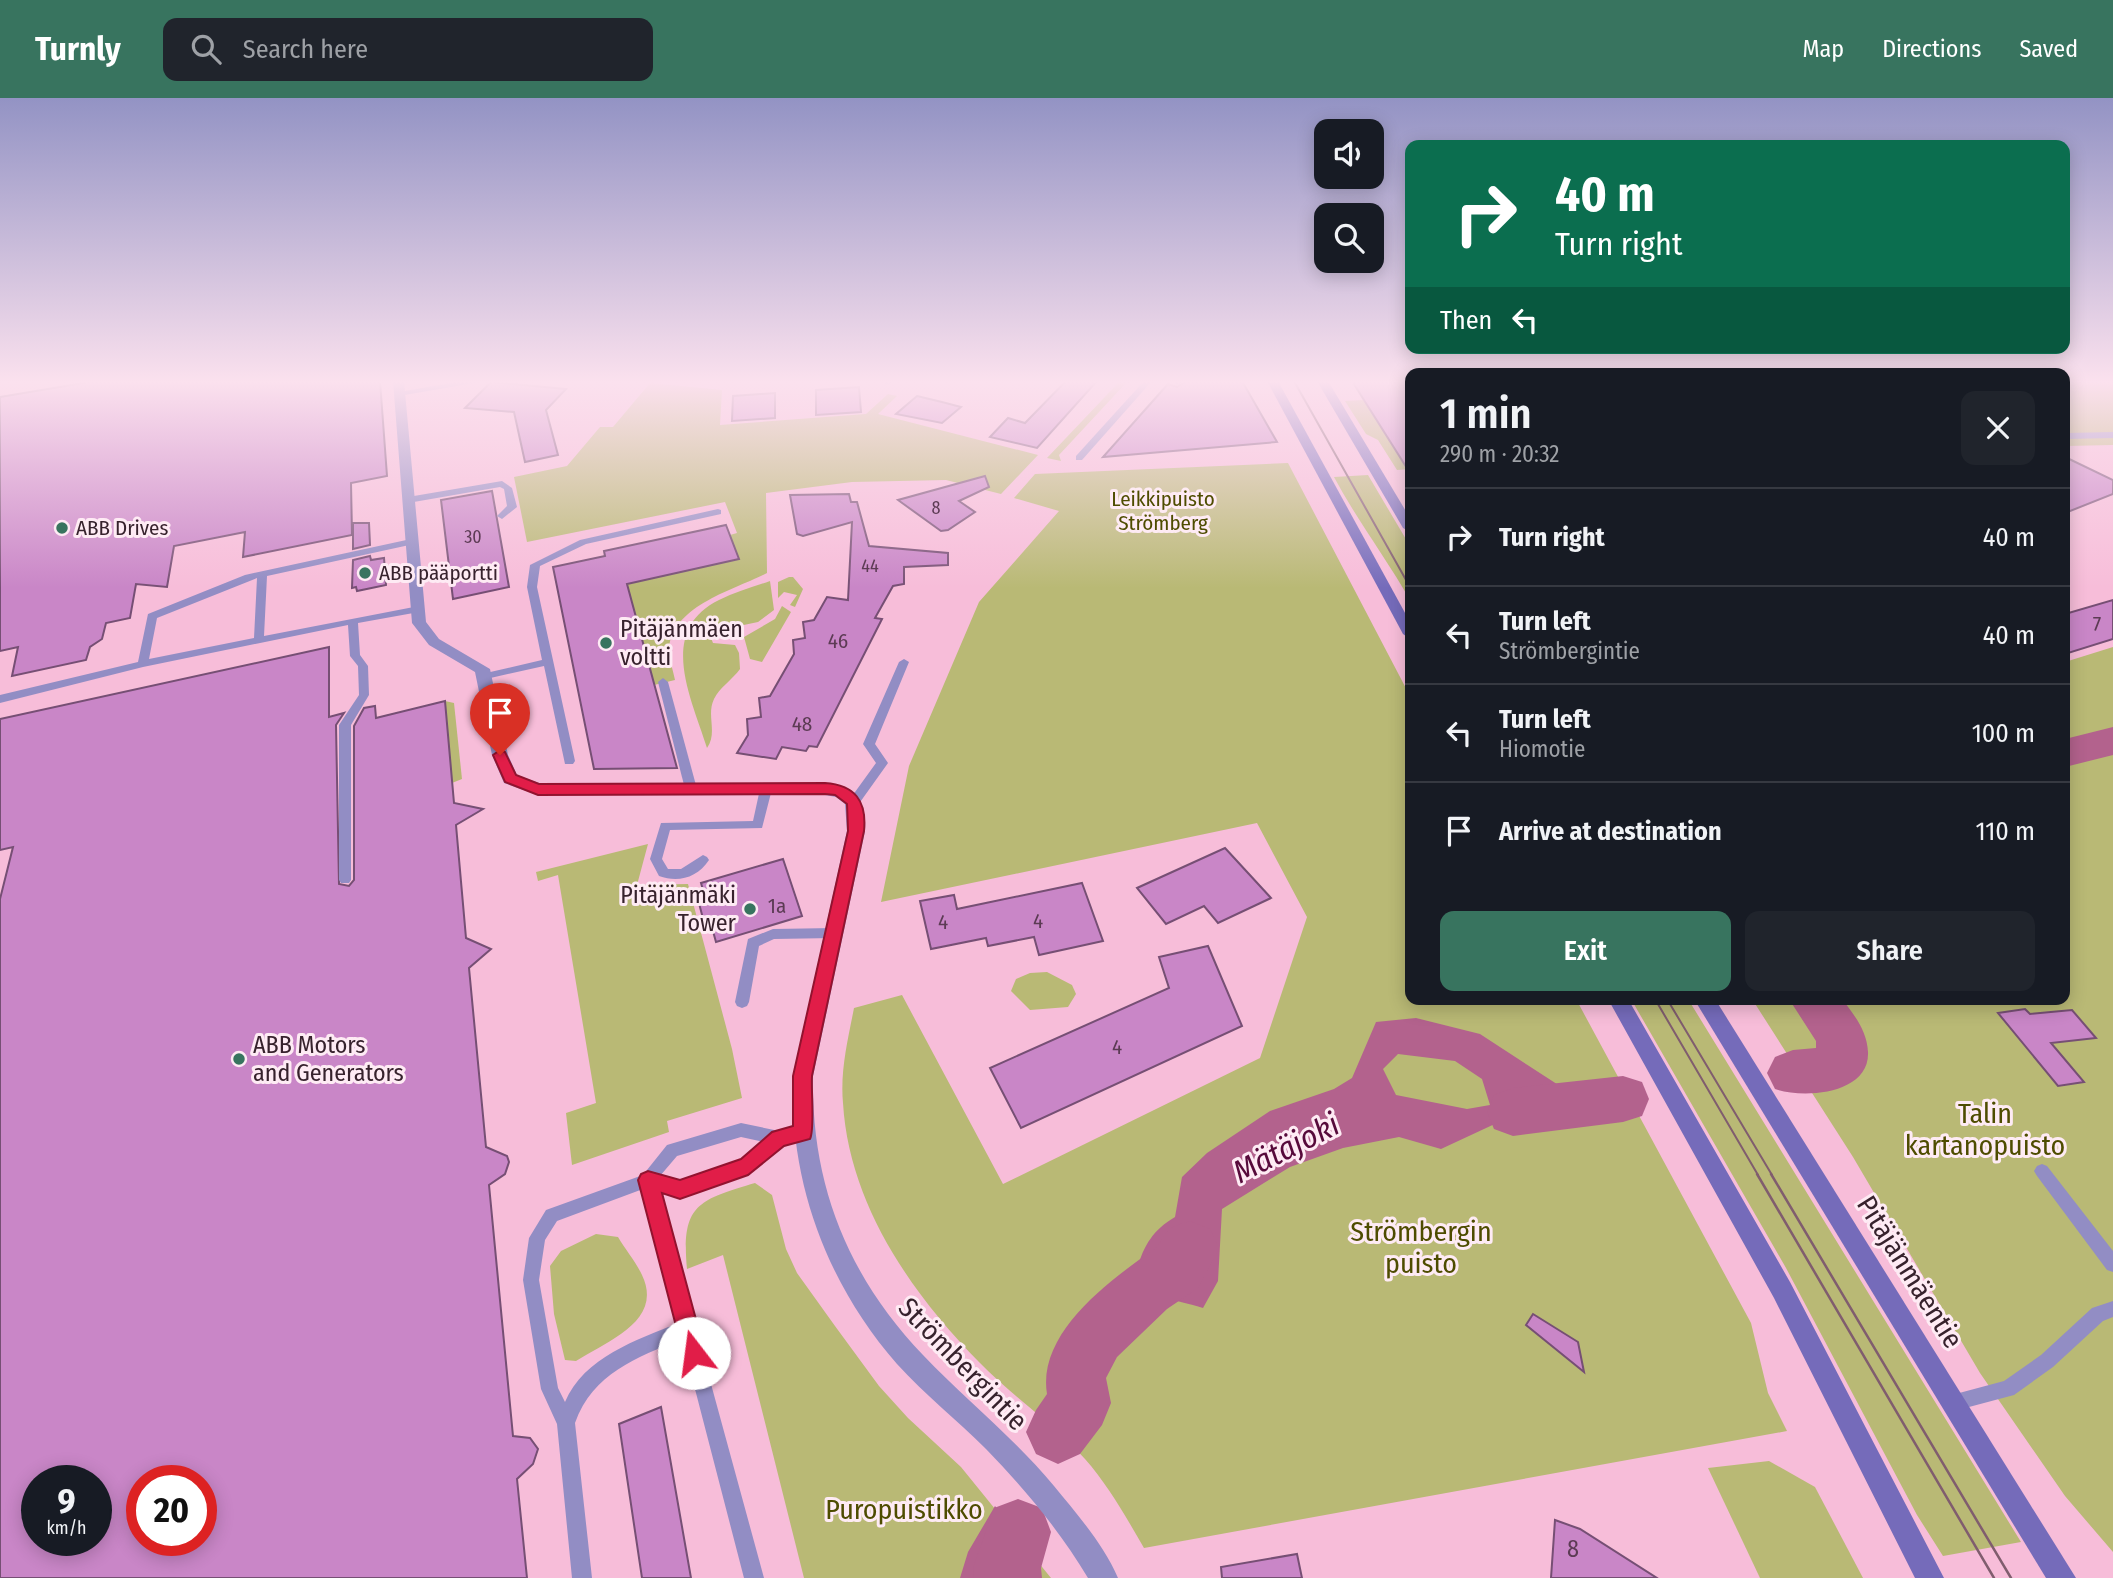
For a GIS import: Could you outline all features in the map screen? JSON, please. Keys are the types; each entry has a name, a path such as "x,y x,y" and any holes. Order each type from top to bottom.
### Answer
{"main road":[{"path":"1310,450 1405,625"},
{"path":"1363,450 1405,520"},
{"path":"1621,1005 1782,1290 1930,1578"},
{"name":"Pitäjänmäentie","path":"1708,1005 2062,1578"}],"street":[{"path":"404,450 419,623 424,633 434,642 475,663 486,676 504,768 510,779 522,786 538,789 839,790 854,802"},
{"name":"Strömbergintie","path":"854,802 858,815 856,831 803,1076 800,1104 791,1136 813,1182 827,1224 852,1279 876,1318 903,1352 1044,1492 1104,1578"}],"lane":[{"path":"1079,458 1086,450"},
{"path":"408,500 502,484 508,488 512,507 502,516"},
{"path":"569,761 532,587 535,565 583,542 718,512"},
{"path":"143,664 152,616 262,574 411,542"},
{"path":"258,640 262,574"},
{"path":"0,699 143,664 419,609"},
{"path":"345,880 345,725 364,695 363,666 355,656 354,621"},
{"path":"486,676 548,662"},
{"path":"854,802 876,776 882,762 869,744 904,662"},
{"path":"663,682 691,789"},
{"path":"704,860 696,868 680,875 663,873 656,859 665,826 758,825 766,789"},
{"path":"743,1002 753,943 772,934 834,933"},
{"path":"582,1578 566,1423 550,1389 531,1280 537,1238 552,1215 648,1180 672,1150 741,1129 791,1136"},
{"path":"648,1180 680,1189 748,1166 791,1136"},
{"path":"2042,1171 2113,1264"},
{"path":"648,1180 754,1578"},
{"path":"1954,1402 2008,1389 2048,1361 2098,1314 2113,1309"},
{"path":"566,1423 576,1396 608,1363 687,1328"}],"green space":[{"path":"580,450 1019,450 1038,455 1001,494 946,480 852,482 766,493 767,573 706,602 679,623 672,637 669,653 675,680 654,685 627,584 739,559 730,535 737,533 725,502 527,542 514,477 567,466"},
{"path":"1055,450 1064,450 1059,455 1061,461 1047,458"},
{"path":"1384,450 1405,450 1405,469 1397,470"},
{"name":"Strömbergin puisto","path":"1288,463 1405,686 1405,1005 1579,1005 1751,1323 1768,1393 1787,1431 1144,1548 1109,1490 1085,1459 1060,1433 992,1374 929,1306 887,1244 857,1176 848,1140 842,1091 845,1055 854,1008 902,995 1003,1184 1260,1058 1307,917 1257,823 881,902 909,766 979,602 1059,511 1014,498 1035,474"},
{"path":"1368,475 1405,538 1405,592 1352,508 1334,477"},
{"path":"793,577 803,589 795,607 790,605 797,595 784,592 778,598 778,582"},
{"path":"770,581 774,610 758,622 715,631 711,638 713,643 735,645 739,653 740,669 714,699 711,712 712,736 707,748 684,667 688,629 700,613 719,600"},
{"path":"782,606 791,612 762,662 750,659 744,637 775,619"},
{"name":"Talin kartanopuisto","path":"2113,647 2113,1552 2065,1496 1980,1373 1853,1157 1756,1005 2070,1005 2070,660"},
{"path":"445,701 454,703 462,779 452,783"},
{"path":"648,844 637,885 688,884 732,1049 742,1098 667,1121 669,1132 572,1165 566,1113 596,1103 558,875 538,881 536,872"},
{"path":"1047,972 1072,985 1076,994 1068,1007 1030,1010 1011,991 1016,979 1030,973"},
{"path":"1634,1005 1692,1005 2021,1542 1943,1556 1917,1515 1786,1268"},
{"name":"Puropuistikko","path":"755,1183 772,1195 786,1249 797,1273 879,1386 908,1418 961,1467 1051,1578 804,1578 723,1255 687,1269 687,1231 697,1208 719,1195"},
{"path":"596,1234 618,1237 642,1275 647,1291 645,1305 639,1317 616,1337 576,1361 565,1360 554,1314 550,1266 561,1251"},
{"path":"1769,1461 1815,1487 1863,1578 1760,1578 1708,1468"}],"water":[{"path":"1416,1018 1480,1034 1563,1088 1582,1124 1499,1122 1441,1149 1399,1137 1343,1148 1290,1167 1222,1209 1218,1281 1203,1308 1156,1293 1137,1269 1150,1239 1175,1217 1182,1177 1207,1153 1270,1111 1334,1089 1352,1078 1376,1022","holes":["1398,1054 1455,1061 1482,1079 1490,1105 1467,1109 1396,1095 1383,1069"]},
{"path":"995,1506 1025,1543 1021,1568 1024,1578 960,1578 968,1552"}],"building":[{"name":"ABB Drives","path":"0,450 385,450 387,476 351,483 352,535 243,557 245,532 174,546 167,587 136,584 130,618 106,623 102,639 90,647 86,660 12,676 18,647 0,651"},
{"path":"522,450 557,450 558,455 525,462"},
{"path":"1109,450 1183,450 1103,457"},
{"path":"1396,450 1405,450 1405,465"},
{"path":"2070,459 2113,480 2113,494 2070,511"},
{"path":"985,476 989,487 959,501 975,512 948,530 941,531 898,500"},
{"path":"492,491 509,587 453,599 441,500"},
{"path":"849,494 851,502 857,502 869,546 948,553 948,565 904,567 904,584 893,586 875,618 882,619 817,747 809,746 806,751 782,747 776,759 737,753 748,735 747,719 761,717 759,698 770,696 794,654 793,640 805,638 803,622 814,620 827,597 848,600 852,522 803,536 797,534 790,495"},
{"path":"353,523 369,523 370,545 353,549"},
{"name":"Pitäjänmäen voltti","path":"726,525 739,559 627,584 677,768 594,769 553,567 605,556 604,551"},
{"name":"ABB pääportti","path":"370,556 371,560 384,558 386,585 357,591 356,587 352,588 353,560"},
{"path":"2113,600 2113,639 2070,652 2070,613"},
{"name":"ABB Motors and Generators","path":"329,647 329,717 344,713 336,725 339,884 349,886 354,880 354,726 364,708 375,706 376,718 445,701 454,803 483,809 456,825 466,938 491,949 469,968 486,1147 507,1156 509,1162 505,1174 489,1185 513,1436 530,1438 538,1449 533,1464 517,1479 527,1578 0,1578 0,899 13,847 0,850 0,719"},
{"path":"1225,848 1271,898 1218,923 1204,906 1166,924 1137,888"},
{"name":"Pitäjänmäki Tower","path":"783,859 802,916 716,942 711,924 705,926 696,892 703,890 701,883"},
{"path":"1082,883 1103,941 1039,955 1034,937 988,946 986,938 931,949 920,901 954,895 957,909"},
{"path":"1208,946 1242,1026 1021,1128 990,1068 1169,988 1159,957"},
{"path":"2025,1009 2030,1014 2072,1010 2096,1038 2051,1043 2084,1082 2058,1086 1998,1013"},
{"path":"1533,1314 1578,1342 1584,1372 1526,1325"},
{"path":"661,1407 691,1578 642,1578 619,1424"},
{"path":"1555,1520 1580,1529 1657,1578 1551,1578"},
{"path":"1297,1554 1302,1578 1222,1578 1221,1567"}],"waterway":[{"name":"Mätäjoki","path":"2070,752 2113,741"},
{"name":"Mätäjoki","path":"1793,1073 1831,1069 1843,1056 1840,1035 1818,1005"},
{"name":"Mätäjoki","path":"1513,1112 1623,1099"},
{"name":"Mätäjoki","path":"1058,1432 1080,1403 1075,1375 1096,1336 1146,1288 1177,1268 1190,1249"},
{"name":"Mätäjoki","path":"1008,1578 1007,1568 1018,1532"}],"tram line":[{"path":"1333,450 1405,578"},
{"path":"1659,1005 1758,1175"},
{"path":"1671,1005 1772,1175"},
{"path":"1757,1174 1994,1578"},
{"path":"1771,1174 2011,1578"}],"place":[{"name":"ABB Drives","path":"62,528"},
{"name":"ABB pääportti","path":"365,573"},
{"name":"Pitäjänmäen voltti","path":"606,643"},
{"name":"Pitäjänmäki Tower","path":"750,909"},
{"name":"ABB Motors and Generators","path":"239,1059"}],"route":[{"path":"500,755 510,779 522,786 538,789 825,789 846,793 854,802 858,815 856,831 803,1076 800,1104 803,1133 779,1138 748,1166 680,1189 648,1180 694,1353"}],"park label":[{"name":"Leikkipuisto Strömberg","path":"1163,511"}]}
